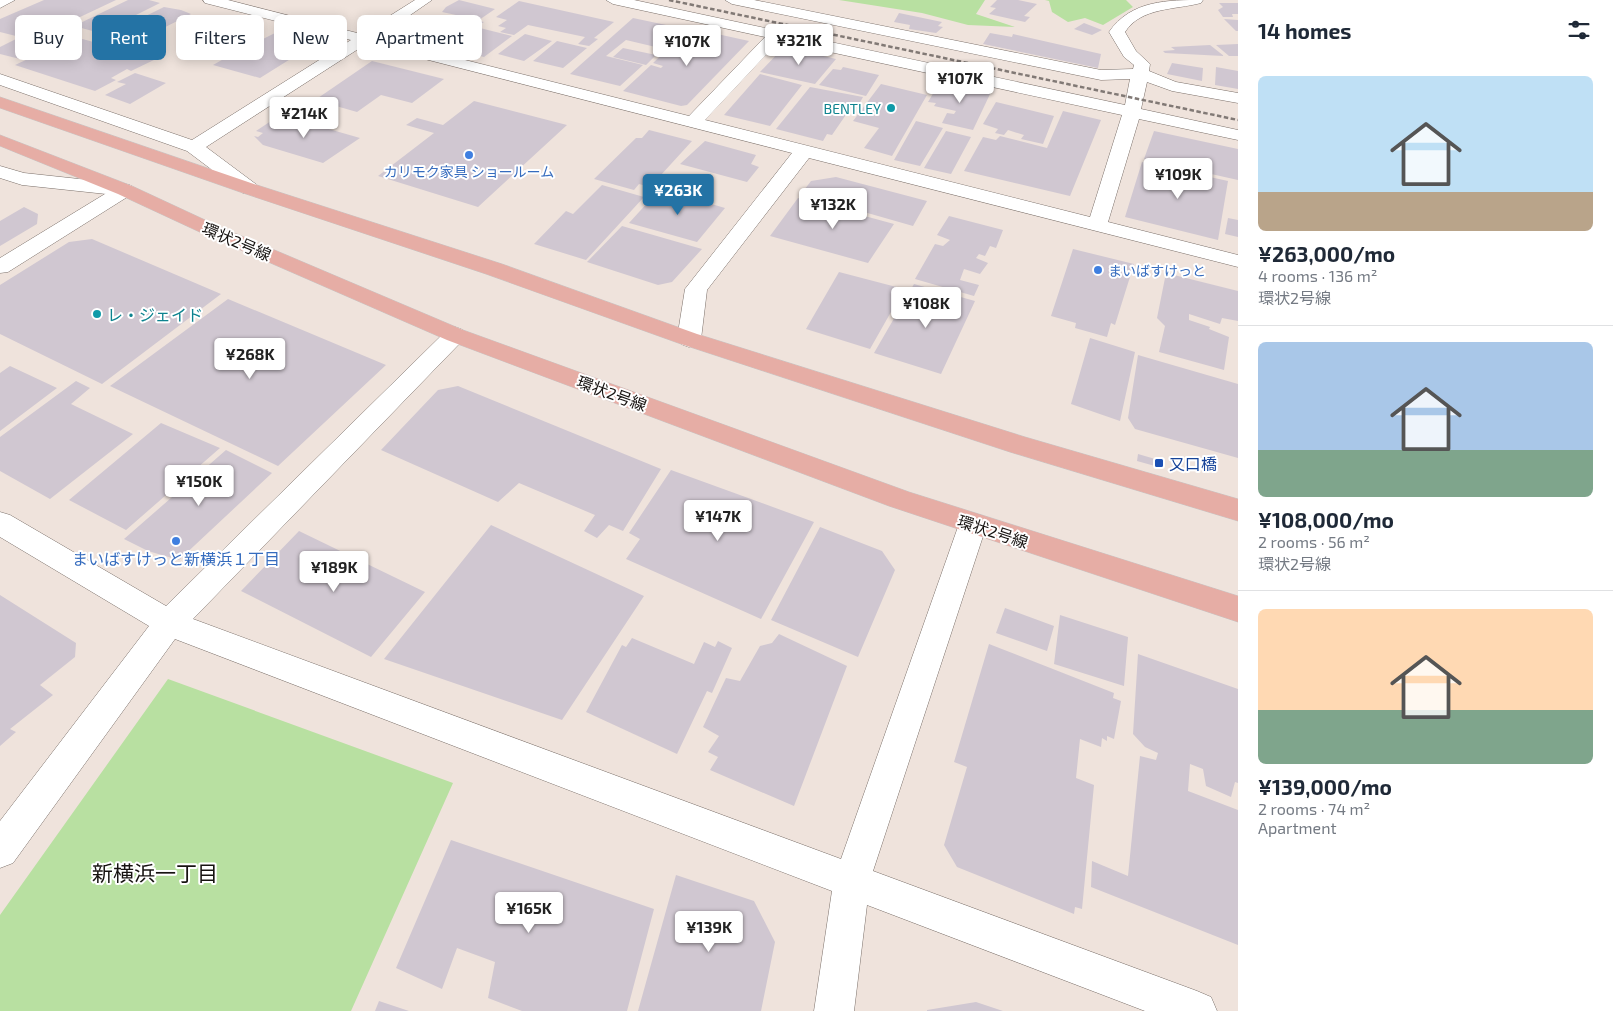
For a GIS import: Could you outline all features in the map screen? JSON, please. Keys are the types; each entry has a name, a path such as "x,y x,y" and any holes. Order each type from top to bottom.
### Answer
{"main road":[{"path":"0,102 250,189 494,269 689,339 1019,445 1238,510"},
{"name":"環状2号線","path":"0,140 125,190 211,230 454,335 973,524 1238,609"}],"street":[{"path":"0,4 8,0"},
{"path":"210,0 357,38"},
{"path":"402,15 425,0"},
{"path":"613,0 1238,134"},
{"path":"732,0 1101,75 1141,74 1172,86 1238,98"},
{"path":"1097,226 1132,112 1141,74 1142,64 1130,54 1117,32 1122,22 1135,14 1196,0"},
{"path":"693,123 776,35"},
{"path":"194,147 357,44"},
{"path":"443,60 1238,261"},
{"path":"0,79 194,147 250,189"},
{"path":"689,339 696,289 804,151"},
{"path":"0,172 22,179 125,190"},
{"path":"0,267 125,190"},
{"path":"0,850 169,623 454,335"},
{"path":"0,523 169,623 1198,1011"},
{"path":"834,1011 852,880 973,524"}],"green space":[{"path":"839,0 985,0 976,14 1015,27 968,25 922,13"},
{"path":"1045,0 1126,0 1133,7 1103,25 1085,18 1068,22 1052,12 1049,1"},
{"path":"168,679 453,783 351,1011 0,1011 0,915"}],"building":[{"path":"44,0 116,0 82,16 15,15 15,36 0,32 0,19"},
{"path":"128,0 149,0 160,3 136,15 97,15"},
{"path":"459,0 495,9 482,18 482,15 456,15 442,12 446,7"},
{"path":"997,0 1018,0 1037,4 1024,16 1030,17 1025,22 989,14 996,8 990,7"},
{"path":"519,1 614,22 594,38 598,39 589,46 578,44 585,37 528,25 514,35 500,32 506,28 498,26 507,20 496,17"},
{"path":"1219,3 1238,3 1238,14 1232,14 1233,17 1223,17 1218,10 1223,7"},
{"path":"164,7 191,14 176,15 176,22 166,27 166,15 148,15"},
{"path":"899,13 942,22 938,26 943,27 936,33 909,29 910,25 894,22"},
{"path":"92,17 92,31 82,28 82,22"},
{"path":"633,18 685,29 664,49 626,40 606,56 643,65 620,86 570,74"},
{"path":"1224,19 1238,20 1238,31 1236,31"},
{"path":"1084,23 1102,30 1092,35 1074,29"},
{"path":"482,28 512,36 484,57 482,56"},
{"path":"690,28 749,41 687,105 681,106 623,91 651,65 661,68 663,66 653,63"},
{"path":"990,33 1012,37 1013,34 1101,54 1098,68 983,44"},
{"path":"274,34 274,60 289,60 260,78 213,65 222,60 264,60 264,38"},
{"path":"525,34 552,41 524,61 498,54"},
{"path":"82,39 92,42 92,60 154,60 131,71 127,69 111,78 116,80 95,91 15,65 26,60 82,60"},
{"path":"15,40 15,58 0,54 0,47"},
{"path":"557,41 587,48 563,68 533,61"},
{"path":"1238,44 1238,56 1229,56 1216,45"},
{"path":"1210,45 1224,56 1165,53 1163,51 1175,50 1171,47"},
{"path":"623,48 656,55 646,65 613,57"},
{"path":"794,49 836,59 815,84 760,72 781,50"},
{"path":"372,61 444,79 412,103 381,95 357,112 315,100"},
{"path":"1172,63 1203,68 1202,81 1167,74"},
{"path":"843,67 879,75 866,96 819,85 833,69 841,70"},
{"path":"1216,67 1238,71 1238,89 1215,85"},
{"path":"135,73 166,83 130,104 105,95 126,84 117,82"},
{"path":"760,74 802,85 770,126 724,115"},
{"path":"940,82 991,92 973,130 942,123 947,113 954,114 956,111 934,106 936,103 928,102"},
{"name":"BENTLEY","path":"881,84 927,95 892,156 864,148 879,128 853,121"},
{"path":"810,87 863,97 858,106 852,106 832,135 827,134 823,141 776,129"},
{"path":"474,101 567,125 478,207 378,176 434,133 406,125 417,118 443,125"},
{"path":"996,102 1054,116 1043,144 1021,139 1024,135 1008,130 1004,135 995,133 998,129 983,124"},
{"path":"1063,111 1101,120 1070,196 964,171 983,137 996,140 1000,136 1047,148"},
{"path":"280,115 360,138 323,163 263,145 254,136 258,137 263,133 256,131"},
{"path":"916,121 943,128 920,166 894,160"},
{"path":"649,130 692,141 650,187 639,184 634,190 594,179 636,138 642,138"},
{"path":"946,131 971,137 951,174 924,168"},
{"path":"1154,131 1238,149 1238,180 1144,159"},
{"path":"705,141 756,155 751,164 759,167 747,182 680,164"},
{"path":"1142,162 1228,181 1218,240 1125,217"},
{"path":"836,177 927,201 913,226 801,194 811,181"},
{"path":"602,185 644,197 586,260 534,244 566,211 573,214"},
{"path":"660,189 725,208 697,242 629,223"},
{"path":"798,198 894,224 868,263 770,236"},
{"path":"24,207 38,214 37,224 0,246 0,221"},
{"path":"949,216 1003,230 996,248 990,246 985,256 979,254 976,258 988,263 980,274 964,269 960,280 979,285 974,296 915,279 935,244 943,246 950,240 937,235"},
{"path":"1228,218 1238,220 1238,237 1225,234"},
{"path":"622,226 702,249 672,282 658,285 587,262"},
{"name":"レ・ジェイド","path":"92,239 221,294 102,384 0,334 0,285 69,242"},
{"path":"1073,249 1134,264 1115,325 1111,323 1107,337 1075,328 1076,323 1051,316"},
{"path":"839,272 904,289 870,349 806,329"},
{"path":"1166,273 1238,291 1238,321 1222,318 1220,324 1189,314 1189,320 1210,327 1209,329 1229,337 1224,370 1159,352 1165,326 1157,318"},
{"path":"914,284 975,301 941,374 874,353"},
{"path":"228,299 386,365 278,466 110,386"},
{"path":"1090,338 1135,352 1120,421 1071,404"},
{"path":"1138,355 1238,384 1238,458 1135,429 1128,418"},
{"path":"10,366 57,388 0,431 0,373"},
{"path":"76,381 90,388 71,404 133,434 50,499 0,471 0,437"},
{"path":"458,386 661,469 623,531 609,525 597,538 584,531 595,515 519,483 498,502 381,450 438,390"},
{"path":"161,423 220,448 126,530 69,500"},
{"path":"226,450 272,473 179,560 148,551 124,539"},
{"path":"1138,454 1162,461 1162,468 1137,461"},
{"path":"671,470 814,522 761,619 626,559 640,539 629,533"},
{"path":"491,525 644,596 562,720 384,659"},
{"path":"820,527 882,551 895,570 858,657 771,620"},
{"path":"299,531 425,592 371,657 241,591"},
{"path":"0,595 76,643 75,657 40,685 53,695 10,729 16,732 0,746"},
{"path":"1005,608 1054,626 1047,651 996,633"},
{"path":"1060,615 1128,637 1124,686 1054,664"},
{"path":"779,634 847,666 794,806 710,770 718,757 708,752 719,736 703,727 726,678 740,681 760,646 772,643"},
{"path":"632,638 694,664 704,642 715,647 718,641 732,648 712,693 707,691 677,754 586,712 622,645 626,647"},
{"path":"989,644 1114,693 1113,698 1121,701 1114,739 1107,736 1107,741 1102,738 1101,747 1080,739 1076,778 1094,785 1082,909 1075,907 1074,914 957,867 944,845 967,767 954,762"},
{"path":"1138,654 1238,689 1238,783 1235,782 1231,797 1206,786 1203,769 1190,764 1188,791 1238,810 1238,945 1091,887 1092,861 1128,876 1140,756 1156,760 1158,753 1145,747 1133,734"},
{"path":"451,840 654,909 627,1011 522,1011 488,998 495,962 457,948 442,989 396,968"},
{"path":"676,875 754,901 775,942 761,1011 638,1011"},
{"path":"379,1001 409,1011 375,1011"},
{"path":"976,1002 1003,1011 927,1011 927,1010"}],"railway":[{"path":"669,0 1238,120"}],"place":[{"name":"BENTLEY","path":"891,108"},
{"name":"カリモク家具 ショールーム","path":"469,155"},
{"name":"まいばすけっと","path":"1098,270"},
{"name":"レ・ジェイド","path":"97,314"},
{"name":"又口橋","path":"1159,463"},
{"name":"まいばすけっと新横浜１丁目","path":"176,541"}],"district":[{"name":"新横浜一丁目","path":"155,872"}]}
